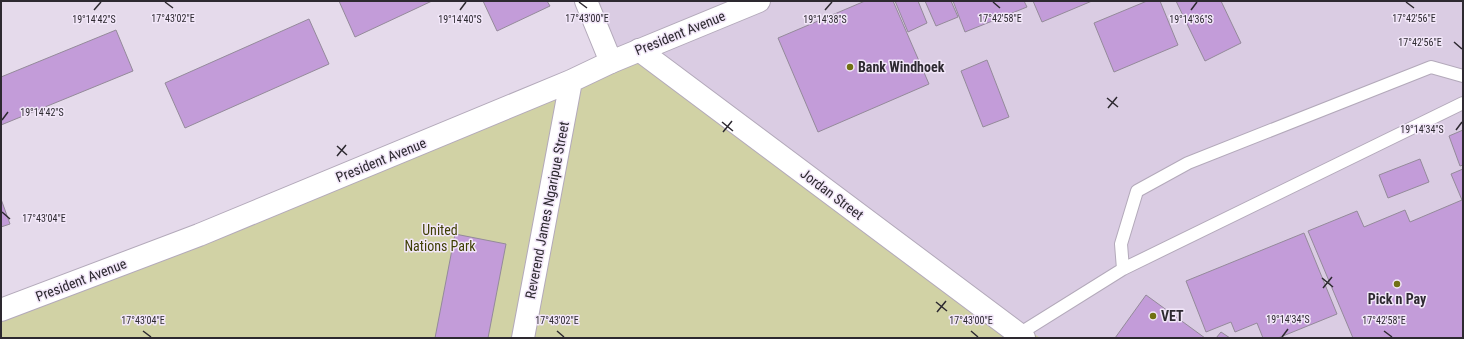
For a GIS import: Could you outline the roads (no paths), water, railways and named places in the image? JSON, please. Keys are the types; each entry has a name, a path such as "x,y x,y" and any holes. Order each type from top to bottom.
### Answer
{"street":[{"path":"586,1 611,62"},
{"name":"President Avenue","path":"1,310 200,235 571,81 639,50 758,1"},
{"name":"Jordan Street","path":"639,50 1022,336"},
{"name":"Reverend James Ngaripue Street","path":"523,338 571,81"}],"lane":[{"path":"1123,269 1121,244 1137,191 1188,163 1431,67 1463,76"},
{"path":"1022,336 1123,269 1463,103"}],"place":[{"name":"Bank Windhoek","path":"850,67"},
{"name":"Pick n Pay","path":"1397,284"},
{"name":"VET","path":"1153,316"}],"park label":[{"name":"United Nations Park","path":"440,238"}]}
